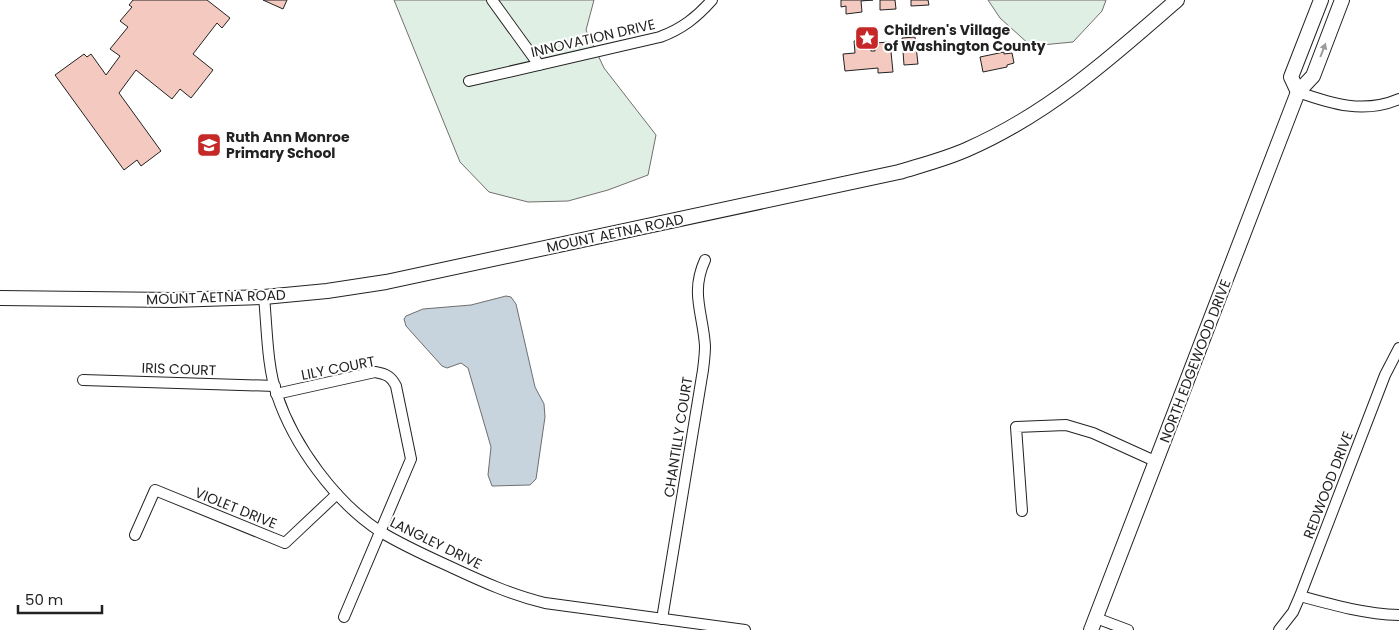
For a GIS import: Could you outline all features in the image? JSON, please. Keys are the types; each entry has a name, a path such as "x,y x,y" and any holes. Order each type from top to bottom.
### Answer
{"street":[{"path":"492,0 539,65"},
{"name":"INNOVATION DRIVE","path":"469,81 660,37 691,21 712,0"},
{"name":"MOUNT AETNA ROAD","path":"0,298 173,300 264,297 327,291 386,282 866,179 923,165 969,149 1038,111 1101,66 1177,0"},
{"path":"1321,0 1290,77 1298,92 1329,103 1349,107 1370,106 1399,99"},
{"name":"NORTH EDGEWOOD DRIVE","path":"1094,624 1298,92 1313,76 1342,0"},
{"name":"CHANTILLY COURT","path":"662,619 703,370 705,347 697,286 705,260"},
{"name":"LANGLEY DRIVE","path":"264,297 275,390 299,443 314,467 337,494 381,532 423,554 492,586 519,596 545,603 745,630"},
{"name":"REDWOOD DRIVE","path":"1279,630 1293,612 1300,596 1385,375 1399,348"},
{"name":"LILY COURT","path":"275,390 375,372 392,378 396,386 411,460 381,532"},
{"name":"IRIS COURT","path":"83,380 275,390"},
{"path":"1022,511 1016,427 1066,425 1093,433 1157,462"},
{"name":"VIOLET DRIVE","path":"135,535 155,490 285,543 337,494"},
{"path":"344,617 381,532"},
{"path":"1300,596 1352,610 1381,615 1399,615"},
{"path":"1094,624 1128,630"}],"green space":[{"path":"394,0 594,0 586,30 604,68 656,135 648,175 608,190 568,201 528,202 489,192 460,162"},
{"path":"988,0 1106,0 1102,11 1073,42 1031,46 1000,18"}],"shaded area":[{"path":"506,296 511,297 516,304 535,387 544,404 545,417 536,479 530,485 492,486 488,475 491,447 468,368 461,363 447,368 442,366 406,326 404,319 406,316 423,309 471,305"}],"building":[{"path":"133,0 207,0 230,18 222,28 217,23 193,54 213,70 191,98 180,89 172,99 136,70 119,93 161,151 141,166 137,160 124,170 55,75 84,54 87,57 91,54 106,75 120,56 110,49 128,27 120,21 132,7 129,5"},
{"path":"263,0 287,0 283,9"},
{"path":"841,0 873,0 861,1 862,12 846,14 846,6 841,7"},
{"path":"880,0 895,0 896,9 880,10"},
{"path":"911,0 928,0 929,5 911,6"},
{"path":"915,37 918,64 904,65 902,38"},
{"path":"870,39 871,51 875,51 874,43 890,42 893,72 878,73 878,68 845,71 843,54 855,53 854,41"},
{"path":"1004,52 1004,54 1012,53 1014,63 1007,65 1007,67 983,72 980,57"}],"place":[{"name":"Children's Village of Washington County","path":"867,38"},
{"name":"Ruth Ann Monroe Primary School","path":"209,145"}]}
